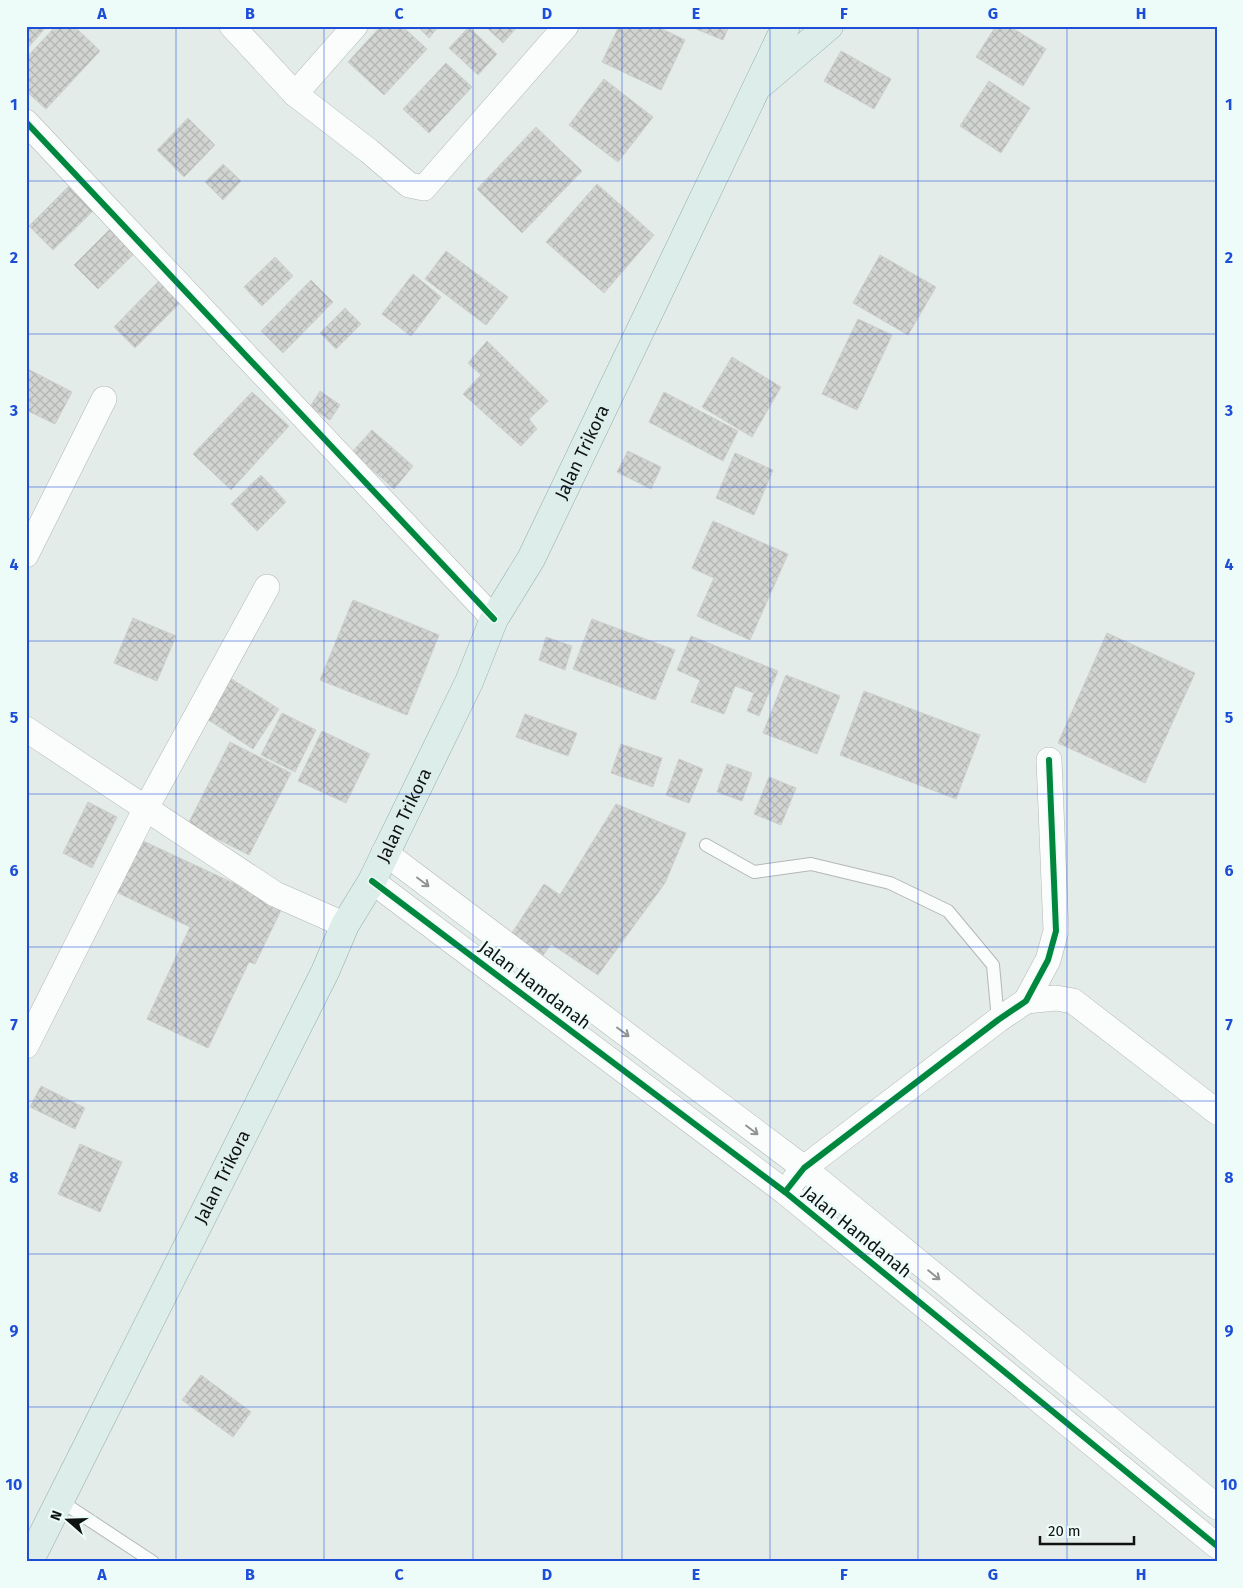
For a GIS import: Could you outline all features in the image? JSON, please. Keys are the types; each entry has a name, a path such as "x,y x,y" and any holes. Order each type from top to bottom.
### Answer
{"main road":[{"name":"Jalan Trikora","path":"29,1562 325,972 345,925 372,881 384,852 469,682 494,619 531,559 753,90 786,26"},
{"name":"Jalan Trikora","path":"753,90 830,26"}],"street":[{"path":"232,26 294,94 369,151 409,185 424,188 566,26"},
{"path":"294,94 355,26"},
{"path":"26,122 494,619"},
{"path":"26,554 104,399"},
{"path":"26,1046 146,808 267,587"},
{"path":"26,729 275,894 345,925"},
{"path":"785,1192 804,1168 998,1020 1026,1001 1048,960 1056,931 1049,760"},
{"name":"Jalan Hamdanah","path":"384,852 804,1168 1217,1507"},
{"name":"Jalan Hamdanah","path":"372,881 785,1192 1217,1546"},
{"path":"1026,1001 1056,998 1073,1001 1217,1112"}],"lane":[{"path":"706,845 754,872 811,864 890,883 948,911 994,965 998,1020"},
{"path":"59,1500 153,1562"}],"building":[{"path":"26,26 47,26 26,50"},
{"path":"56,26 74,26 100,51 46,109 26,91 26,58"},
{"path":"381,26 402,26 427,49 384,95 348,62"},
{"path":"417,26 439,26 429,38"},
{"path":"485,26 518,26 503,43"},
{"path":"619,26 656,26 685,40 661,90 602,62"},
{"path":"689,26 729,26 723,40"},
{"path":"996,26 1009,26 1046,49 1023,86 976,57"},
{"path":"469,27 497,54 478,75 449,48"},
{"path":"841,51 891,79 874,109 824,81"},
{"path":"446,63 472,87 429,133 403,109"},
{"path":"604,79 653,117 618,162 569,125"},
{"path":"989,81 1030,108 1001,153 960,126"},
{"path":"188,118 215,145 184,177 157,150"},
{"path":"536,127 582,171 522,233 477,189"},
{"path":"223,164 241,181 223,200 205,182"},
{"path":"73,182 97,207 53,250 29,226"},
{"path":"597,184 654,235 604,293 546,242"},
{"path":"114,225 138,250 98,289 74,265"},
{"path":"446,251 508,297 486,325 425,279"},
{"path":"880,255 936,287 908,335 853,303"},
{"path":"275,257 293,276 262,306 244,287"},
{"path":"413,274 441,297 411,336 382,314"},
{"path":"311,280 333,302 283,353 261,331"},
{"path":"159,281 180,303 135,348 114,327"},
{"path":"345,308 361,324 336,349 320,333"},
{"path":"858,319 892,335 857,410 822,394"},
{"path":"487,341 548,401 529,419 537,429 521,446 463,394 481,375 468,363"},
{"path":"732,357 781,387 752,437 702,407"},
{"path":"26,368 72,392 55,424 26,410"},
{"path":"320,391 340,405 330,420 310,407"},
{"path":"252,392 289,426 231,490 193,454"},
{"path":"664,392 738,431 723,461 649,422"},
{"path":"372,430 413,466 394,489 352,452"},
{"path":"628,451 661,467 651,489 617,472"},
{"path":"735,453 773,470 754,515 716,498"},
{"path":"261,475 286,502 257,531 231,504"},
{"path":"713,521 788,554 750,640 697,616 714,578 692,568"},
{"path":"353,600 439,635 407,715 320,680"},
{"path":"133,618 176,636 157,681 114,663"},
{"path":"592,619 675,650 655,700 573,669"},
{"path":"1107,633 1195,673 1145,783 1058,743"},
{"path":"691,636 778,671 759,716 747,711 754,693 735,686 724,714 691,702 700,680 677,670"},
{"path":"546,637 572,646 565,670 539,660"},
{"path":"786,675 840,696 817,754 763,733"},
{"path":"230,678 279,709 253,749 204,717"},
{"path":"864,691 980,735 956,799 840,755"},
{"path":"282,713 316,730 295,772 261,755"},
{"path":"525,714 577,733 568,756 516,737"},
{"path":"322,731 370,754 346,803 298,781"},
{"path":"230,742 291,773 249,855 188,824"},
{"path":"621,744 662,758 653,787 611,773"},
{"path":"679,759 703,769 689,803 666,795"},
{"path":"727,764 752,773 742,801 717,792"},
{"path":"769,777 796,788 781,825 754,814"},
{"path":"88,802 117,817 92,868 63,853"},
{"path":"616,804 686,833 665,883 598,975 551,944 542,957 510,936 544,884 560,895"},
{"path":"141,840 283,906 255,964 249,962 208,1048 147,1019 190,927 116,892"},
{"path":"41,1086 85,1108 75,1129 30,1107"},
{"path":"80,1144 122,1162 100,1212 58,1194"},
{"path":"201,1375 251,1412 233,1437 182,1400"}],"cycle path":[{"path":"26,122 494,619"},
{"path":"785,1192 804,1168 998,1020 1026,1001 1048,960 1056,931 1049,760"},
{"path":"372,881 785,1192 1217,1546"}]}
